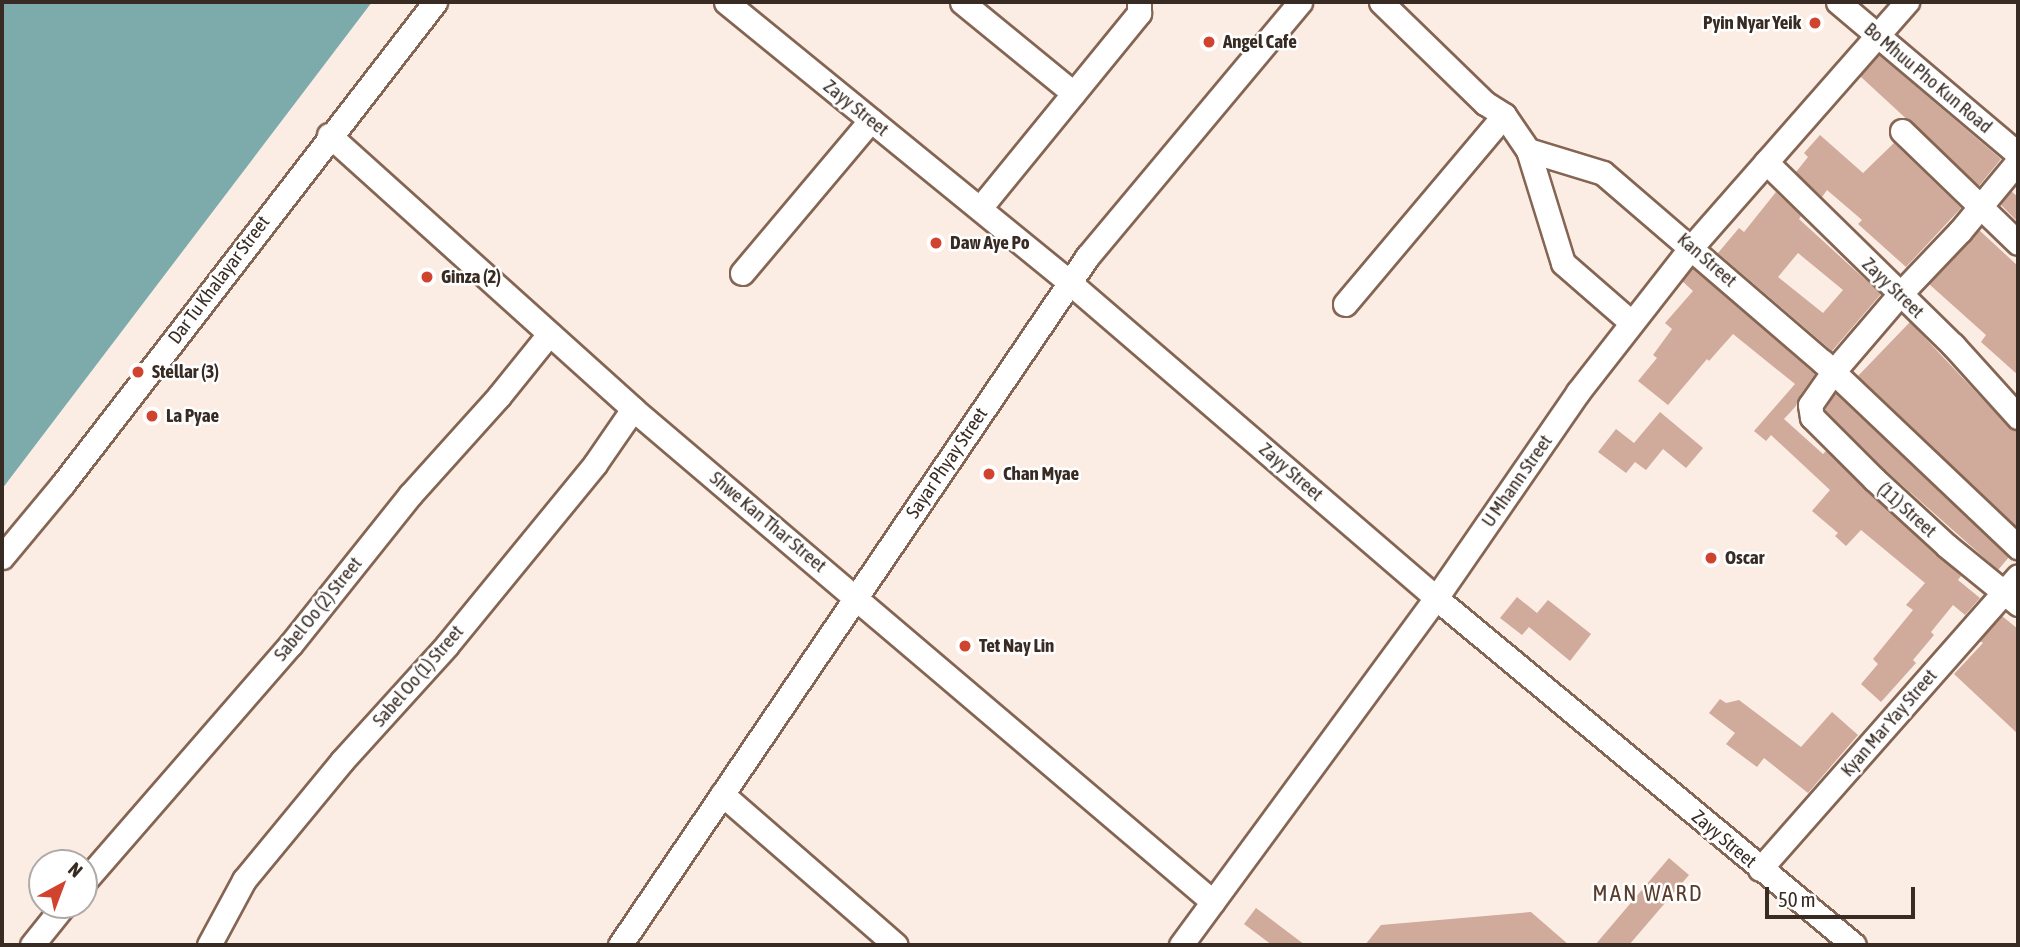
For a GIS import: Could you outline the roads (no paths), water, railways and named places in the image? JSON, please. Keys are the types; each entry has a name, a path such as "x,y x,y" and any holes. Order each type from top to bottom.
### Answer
{"street":[{"name":"Dar Tu Khalayar Street","path":"2,557 62,485 329,135 435,2"},
{"name":"Zayy Street","path":"726,2 1069,282 1436,598 1854,945"},
{"path":"962,2 1073,93"},
{"path":"980,208 1139,13 1139,2"},
{"name":"Sayar Phyay Street","path":"620,945 1069,282 1140,191 1300,2"},
{"path":"1381,2 1485,103 1504,115 1528,150 1563,263 1632,323"},
{"name":"Bo Mhuu Pho Kun Road","path":"1838,2 2018,154"},
{"name":"U Mhann Street","path":"1181,945 1436,598 1578,392 1692,246 1907,2"},
{"path":"1345,304 1504,115"},
{"path":"742,273 871,120"},
{"path":"1902,131 2018,243"},
{"name":"Shwe Kan Thar Street","path":"329,135 633,409 1213,902"},
{"name":"Kan Street","path":"1528,150 1603,173 1692,246 1833,372 2018,547"},
{"path":"1833,372 2018,161"},
{"name":"Zayy Street","path":"1766,162 1953,345 2018,417"},
{"name":"Sabel Oo (2) Street","path":"98,866 291,645 410,495 499,396 549,334"},
{"name":"(11) Street","path":"1833,372 1810,405 1812,418 1947,546 2014,591"},
{"name":"Sabel Oo (1) Street","path":"209,945 244,880 342,761 447,645 595,464 633,409"},
{"name":"Kyan Mar Yay Street","path":"1760,869 2014,591"},
{"path":"722,794 896,945"},
{"path":"32,945 53,919"}],"water":[{"path":"2,2 372,2 2,489"}],"place":[{"name":"Pyin Nyar Yeik","path":"1815,23"},
{"name":"Angel Cafe","path":"1209,42"},
{"name":"Daw Aye Po","path":"936,243"},
{"name":"Ginza (2)","path":"427,277"},
{"name":"Stellar (3)","path":"138,372"},
{"name":"La Pyae","path":"152,416"},
{"name":"Chan Myae","path":"989,474"},
{"name":"Oscar","path":"1711,558"},
{"name":"Tet Nay Lin","path":"965,646"}],"district":[{"name":"MAN WARD","path":"1648,893"}]}
